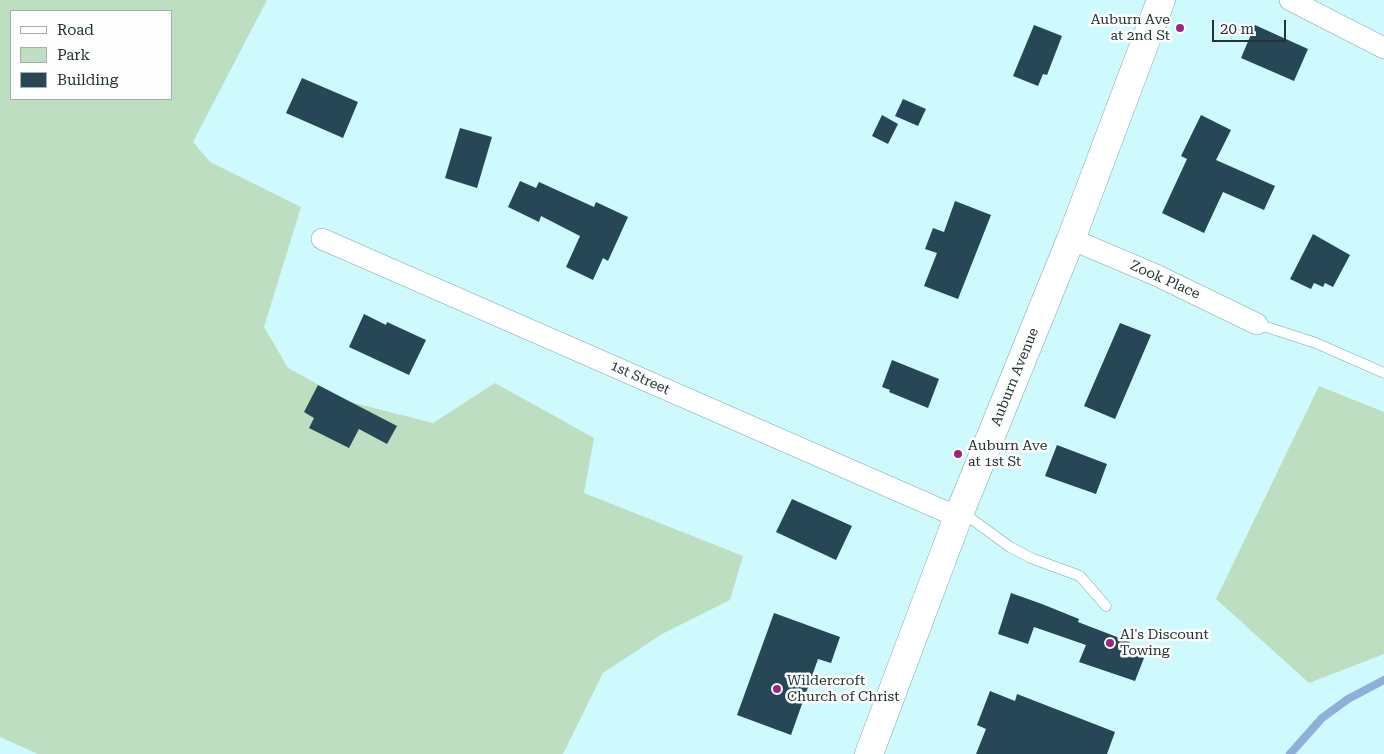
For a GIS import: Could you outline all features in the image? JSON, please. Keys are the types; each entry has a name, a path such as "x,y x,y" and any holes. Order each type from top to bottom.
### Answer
{"street":[{"name":"Auburn Avenue","path":"869,754 960,514 1071,239 1161,0"},
{"path":"1290,0 1384,48"},
{"name":"1st Street","path":"322,239 960,514"},
{"name":"Zook Place","path":"1071,239 1156,275 1257,324"}],"lane":[{"path":"1257,324 1316,342 1384,373"},
{"path":"960,514 1010,547 1031,558 1080,576 1106,606"}],"green space":[{"path":"0,0 267,0 193,142 210,162 301,207 264,327 288,368 350,402 433,423 495,383 594,438 584,493 743,556 730,600 662,634 603,673 563,754 38,754 0,737"},
{"path":"1319,386 1384,412 1384,654 1309,683 1216,599"}],"building":[{"path":"1034,25 1062,36 1047,75 1043,74 1038,86 1013,76"},
{"path":"1255,25 1308,49 1294,81 1241,58"},
{"path":"302,78 358,102 343,138 286,113"},
{"path":"903,99 926,109 918,126 895,116"},
{"path":"882,115 898,124 888,144 872,136"},
{"path":"1201,115 1231,130 1216,160 1275,186 1264,210 1223,192 1204,233 1162,213 1187,159 1181,156"},
{"path":"460,128 492,137 477,188 445,178"},
{"path":"520,181 536,188 539,182 594,207 596,202 628,217 608,261 603,258 593,280 566,267 580,236 541,216 539,222 508,207"},
{"path":"955,201 991,215 958,299 924,286 937,253 925,249 933,228 944,232"},
{"path":"1313,234 1350,255 1333,287 1325,283 1323,287 1314,283 1311,289 1290,279"},
{"path":"364,314 386,325 387,322 426,340 409,375 349,347"},
{"path":"1120,323 1151,335 1115,419 1084,406"},
{"path":"892,360 939,379 928,408 889,392 890,390 882,387"},
{"path":"318,385 397,426 387,444 359,429 349,448 309,428 314,418 304,412"},
{"path":"1057,445 1107,464 1096,494 1045,476"},
{"path":"792,499 852,526 836,560 776,532"},
{"path":"1011,593 1079,619 1078,622 1130,642 1127,652 1144,658 1135,681 1079,662 1086,645 1034,627 1028,644 998,634"},
{"name":"Wildercroft Church of Christ","path":"774,613 840,637 831,663 818,659 791,735 737,715"},
{"path":"990,691 1015,701 1017,694 1115,732 1107,754 976,754 986,729 977,725"}],"waterway":[{"path":"1290,754 1322,718 1348,699 1384,680"}],"place":[{"name":"Auburn Ave at 2nd St","path":"1180,28"},
{"name":"Auburn Ave at 1st St","path":"958,454"},
{"name":"Al's Discount Towing","path":"1110,643"},
{"name":"Wildercroft Church of Christ","path":"777,689"}]}
